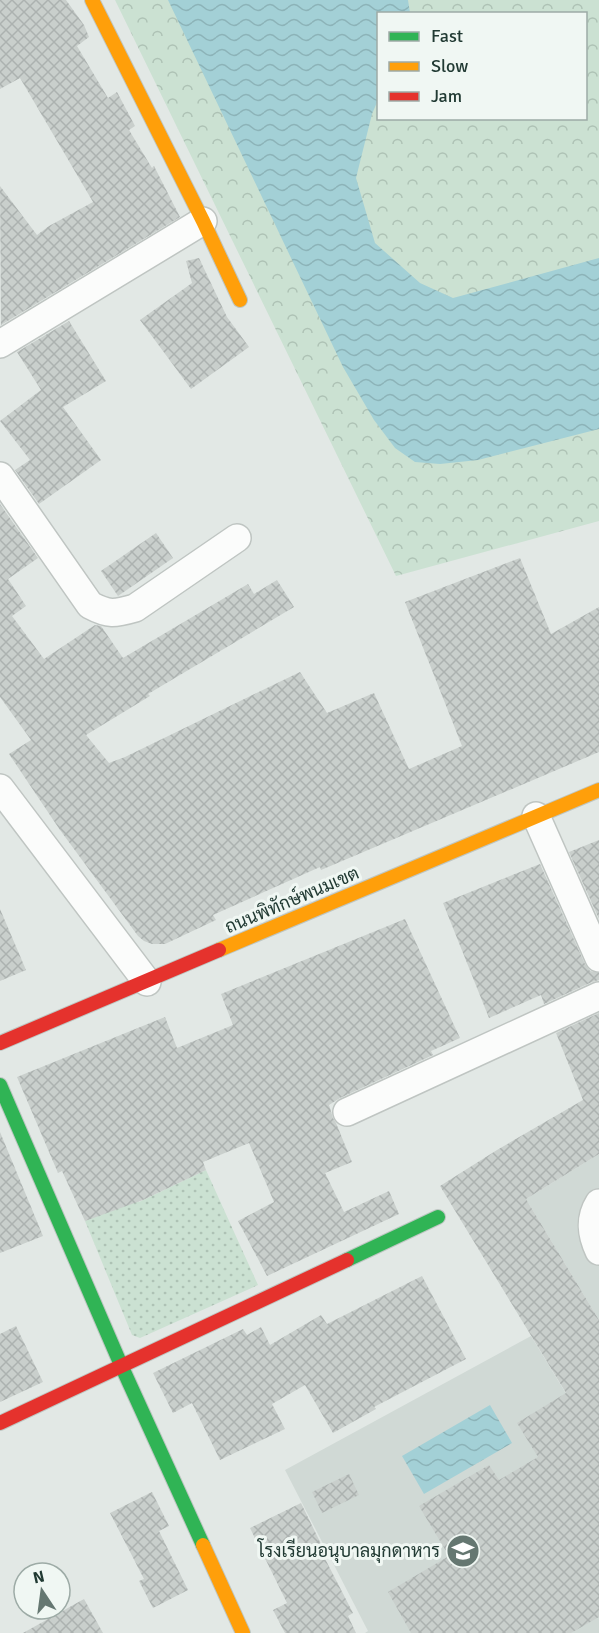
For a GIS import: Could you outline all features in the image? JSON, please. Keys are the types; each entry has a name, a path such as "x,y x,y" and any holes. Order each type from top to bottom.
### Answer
{"street":[{"path":"92,0 240,300"},
{"path":"0,344 202,221"},
{"path":"0,476 90,605 105,613 123,612 135,608 237,538"},
{"path":"0,788 147,982"},
{"name":"ถนนพิทักษ์พนมเขต","path":"0,1043 599,790"},
{"path":"536,816 599,958"},
{"path":"347,1112 599,996"},
{"path":"0,1085 121,1365 243,1633"},
{"path":"599,1203 594,1212 592,1228 599,1251"},
{"path":"0,1423 438,1217"}],"shaded area":[{"path":"599,1154 599,1320 526,1199"},
{"name":"โรงเรียนอนุบาลมุกดาหาร","path":"531,1336 599,1448 599,1633 365,1633 368,1631 285,1470"}],"green space":[{"path":"115,0 599,0 599,521 396,576"},
{"path":"206,1170 258,1285 140,1338 132,1335 85,1221 137,1199 139,1202"}],"water":[{"path":"168,0 408,0 410,12 377,12 377,102 356,178 375,243 420,283 453,298 599,258 599,429 478,460 440,464 415,462 395,448 374,420 343,367"},
{"path":"490,1405 512,1443 424,1494 402,1456"}],"building":[{"path":"0,0 66,0 84,25 89,37 77,46 108,98 117,92 135,126 129,130 152,168 154,166 180,217 1,325 0,186 37,235 93,202 20,78 0,89"},
{"path":"199,258 227,317 249,347 191,389 140,320 192,283 186,261"},
{"path":"69,321 106,381 63,407 101,460 39,504 15,470 30,460 0,421 41,390 17,352"},
{"path":"0,504 38,558 8,579 26,606 12,616 44,659 95,625 101,626 123,658 248,584 254,594 277,580 294,607 148,694 150,696 86,735 109,763 300,672 327,713 374,693 409,769 462,746 405,602 520,558 551,634 599,607 599,752 321,870 320,867 213,915 216,920 165,944 152,944 144,941 60,830 9,754 31,740 0,697"},
{"path":"156,533 173,558 118,596 101,571"},
{"path":"599,840 599,919 569,852"},
{"path":"540,864 585,964 590,971 599,973 599,980 544,1004 541,995 489,1018 443,903"},
{"path":"0,909 26,970 0,981"},
{"path":"405,919 460,1038 431,1051 433,1055 329,1105 352,1162 325,1173 344,1212 389,1191 399,1214 267,1276 238,1221 274,1202 249,1143 203,1162 206,1170 143,1200 85,1221 62,1171 58,1173 17,1077 165,1017 177,1048 233,1025 221,994"},
{"path":"599,1013 599,1154 526,1199 599,1320 599,1617 571,1633 411,1633 388,1592 449,1556 419,1506 489,1465 499,1480 538,1457 517,1423 566,1393 440,1186 583,1100 556,1033"},
{"path":"0,1132 43,1236 0,1253"},
{"path":"422,1276 466,1359 374,1407 376,1409 333,1433 305,1385 272,1404 285,1429 220,1460 192,1403 173,1413 153,1373 243,1329 247,1335 261,1327 270,1345 321,1315 327,1324"},
{"path":"16,1326 43,1382 0,1402 0,1334"},
{"path":"349,1474 359,1495 322,1513 312,1492"},
{"path":"152,1492 169,1526 159,1531 188,1590 153,1608 139,1581 144,1579 110,1513"},
{"path":"301,1503 322,1546 319,1547 353,1613 348,1616 356,1633 285,1633 273,1610 287,1603 250,1528"},
{"path":"84,1599 103,1633 23,1633 45,1621 72,1621 72,1606"}],"traffic: fast":[{"path":"0,1085 121,1365 203,1545"},
{"path":"347,1260 438,1217"}],"traffic: slow":[{"path":"92,0 240,300"},
{"path":"219,950 599,790"},
{"path":"203,1545 243,1633"}],"traffic: jam":[{"path":"0,1043 219,950"},
{"path":"0,1423 347,1260"}],"place":[{"name":"โรงเรียนอนุบาลมุกดาหาร","path":"463,1551"}]}
